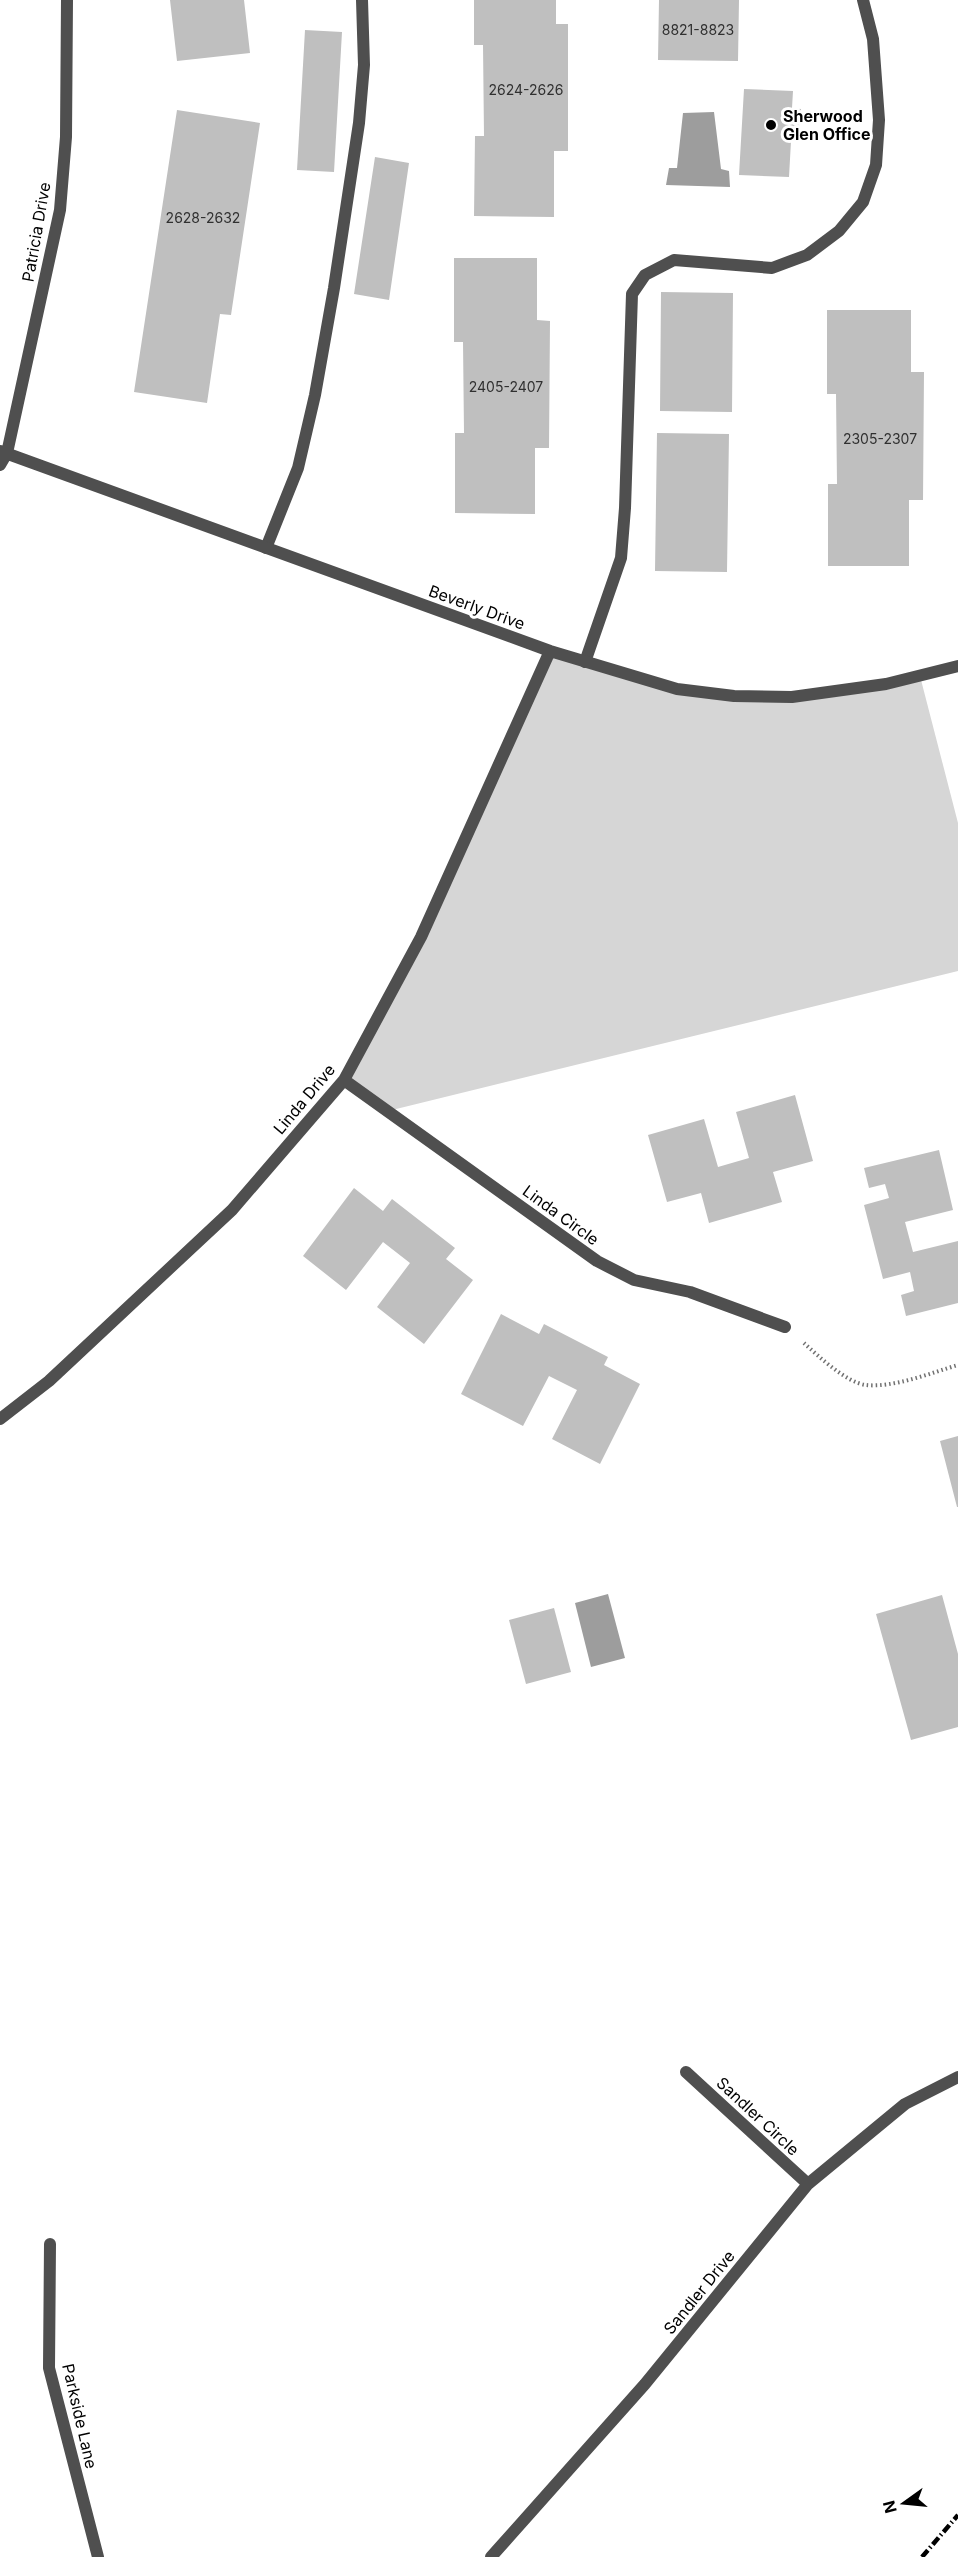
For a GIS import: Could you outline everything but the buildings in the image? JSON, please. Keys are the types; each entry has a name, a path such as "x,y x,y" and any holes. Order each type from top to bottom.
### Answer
{"street":[{"name":"Patricia Drive","path":"0,465 60,210 66,137 67,0"},
{"path":"266,548 298,468 315,395 334,288 359,123 364,64 362,0"},
{"path":"585,662 621,558 626,507 632,294 645,275 674,260 772,268 807,255 839,231 863,202 876,165 879,120 873,39 863,0"},
{"name":"Beverly Drive","path":"3,452 550,651 677,689 734,696 792,697 886,684 958,666"},
{"name":"Linda Drive","path":"0,1419 50,1381 232,1210 344,1080 422,937 550,651"},
{"name":"Linda Circle","path":"344,1080 597,1261 634,1280 690,1292 785,1326"},
{"name":"Sandler Circle","path":"686,2072 808,2184"},
{"name":"Sandler Drive","path":"491,2557 645,2384 808,2184 905,2103 958,2077"},
{"name":"Parkside Lane","path":"50,2244 49,2368 98,2557"}],"path":[{"path":"785,1326 833,1369 864,1385 898,1382 958,1365"}],"shaded area":[{"path":"714,112 721,169 729,171 730,187 666,185 669,168 677,168 683,113"},
{"path":"550,651 677,689 792,697 920,676 958,823 958,971 388,1111 344,1080 421,937"},
{"path":"608,1594 625,1658 591,1667 575,1603"}],"railway":[{"path":"922,2557 958,2515"}],"place":[{"name":"Sherwood Glen Office","path":"771,125"}]}
